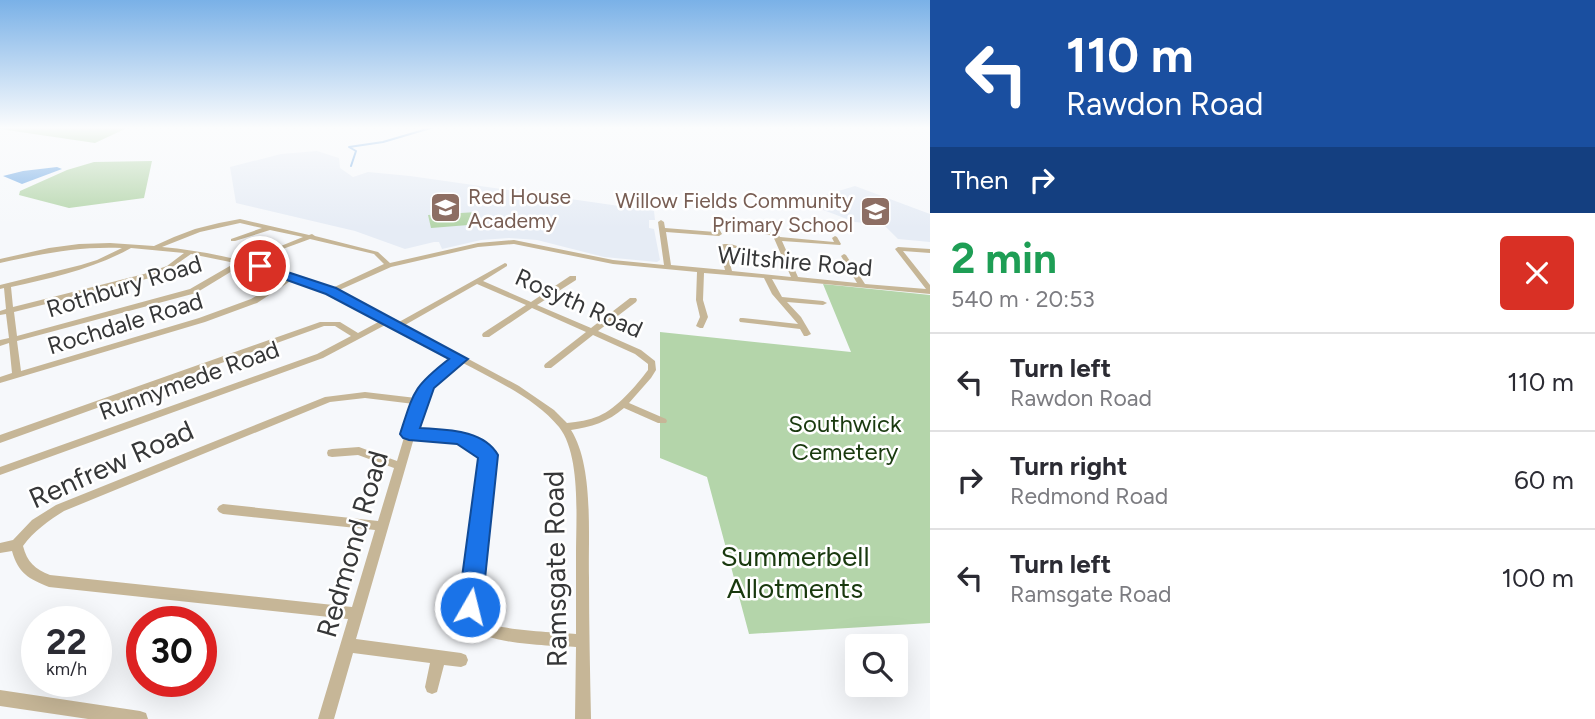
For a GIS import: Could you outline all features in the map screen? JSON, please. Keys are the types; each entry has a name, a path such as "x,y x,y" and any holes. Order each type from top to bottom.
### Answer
{"street":[{"path":"156,248 171,240 223,223 240,221 313,235 376,253 388,265"},
{"path":"668,268 661,226 719,234 716,228"},
{"path":"233,240 270,227"},
{"path":"767,233 775,234 796,280"},
{"path":"278,249 313,235"},
{"path":"778,239 838,244 835,238"},
{"name":"Wiltshire Road","path":"331,291 388,265 478,245 514,242 548,247 586,258 657,267 930,291"},
{"name":"Ramsgate Road","path":"0,261 80,246 130,246 190,252 243,262 295,276 331,291 390,320 542,404 565,428 577,459 582,495 580,641 583,719"},
{"path":"17,375 13,339 5,311 4,286 80,268 114,256 130,246"},
{"path":"729,273 722,246 734,247"},
{"path":"930,251 898,248 930,291"},
{"path":"5,311 146,276 169,267 190,252"},
{"path":"844,256 863,286"},
{"name":"Rothbury Road","path":"0,343 193,291 243,262"},
{"name":"Runnymede Road","path":"0,471 320,356 505,265"},
{"path":"700,271 701,282 697,296 704,317 700,326"},
{"name":"Rochdale Road","path":"0,380 231,310 295,276"},
{"path":"743,320 763,318 806,331 771,289 767,277"},
{"path":"486,335 573,278"},
{"name":"Rosyth Road","path":"477,281 638,352 652,363 648,376 608,419 595,424 565,428"},
{"path":"782,299 823,303"},
{"path":"548,366 633,300"},
{"path":"0,439 323,324 337,324 358,337"},
{"name":"Redmond Road","path":"326,719 419,401 428,384 460,359"},
{"name":"Renfrew Road","path":"357,614 49,581 28,572 19,557 17,545 34,525 60,508 328,399 365,395 419,401"},
{"path":"622,404 663,421"},
{"path":"409,434 457,438 471,442 488,455 470,607 473,619 481,627 510,634 580,641"},
{"path":"332,453 359,451 400,466"},
{"path":"223,509 382,526"},
{"path":"0,548 17,545"},
{"path":"348,645 461,660"},
{"path":"432,687 438,657"},
{"path":"0,698 140,719"}],"shaded area":[{"name":"Red House Academy","path":"255,161 339,161 340,168 353,177 368,172 410,176 654,211 655,220 649,220 649,228 654,229 660,260 657,262 604,257 537,240 509,238 481,240 442,249 439,242 434,242 405,249 355,231 236,203 230,167"},
{"name":"Willow Fields Community Primary School","path":"855,186 930,214 930,242 898,239 884,225 855,222 802,202"}],"green space":[{"path":"152,161 144,198 69,208 19,195 20,191 67,170 94,162"},
{"path":"477,212 481,224 431,228 428,215"},
{"name":"Southwick Cemetery","path":"823,284 930,295 930,623 749,634 707,477 660,458 660,332 851,352"}],"water":[{"path":"57,167 62,169 22,184 3,176 23,171"}],"waterway":[{"path":"351,166 353,161"}],"place":[{"name":"Red House Academy","path":"445,208"},
{"name":"Willow Fields Community Primary School","path":"876,212"}],"route":[{"path":"260,266 295,276 331,291 460,359 437,375 422,392 409,434 457,438 471,442 488,455 470,607"}],"park label":[{"name":"Summerbell Allotments","path":"795,572"}]}
